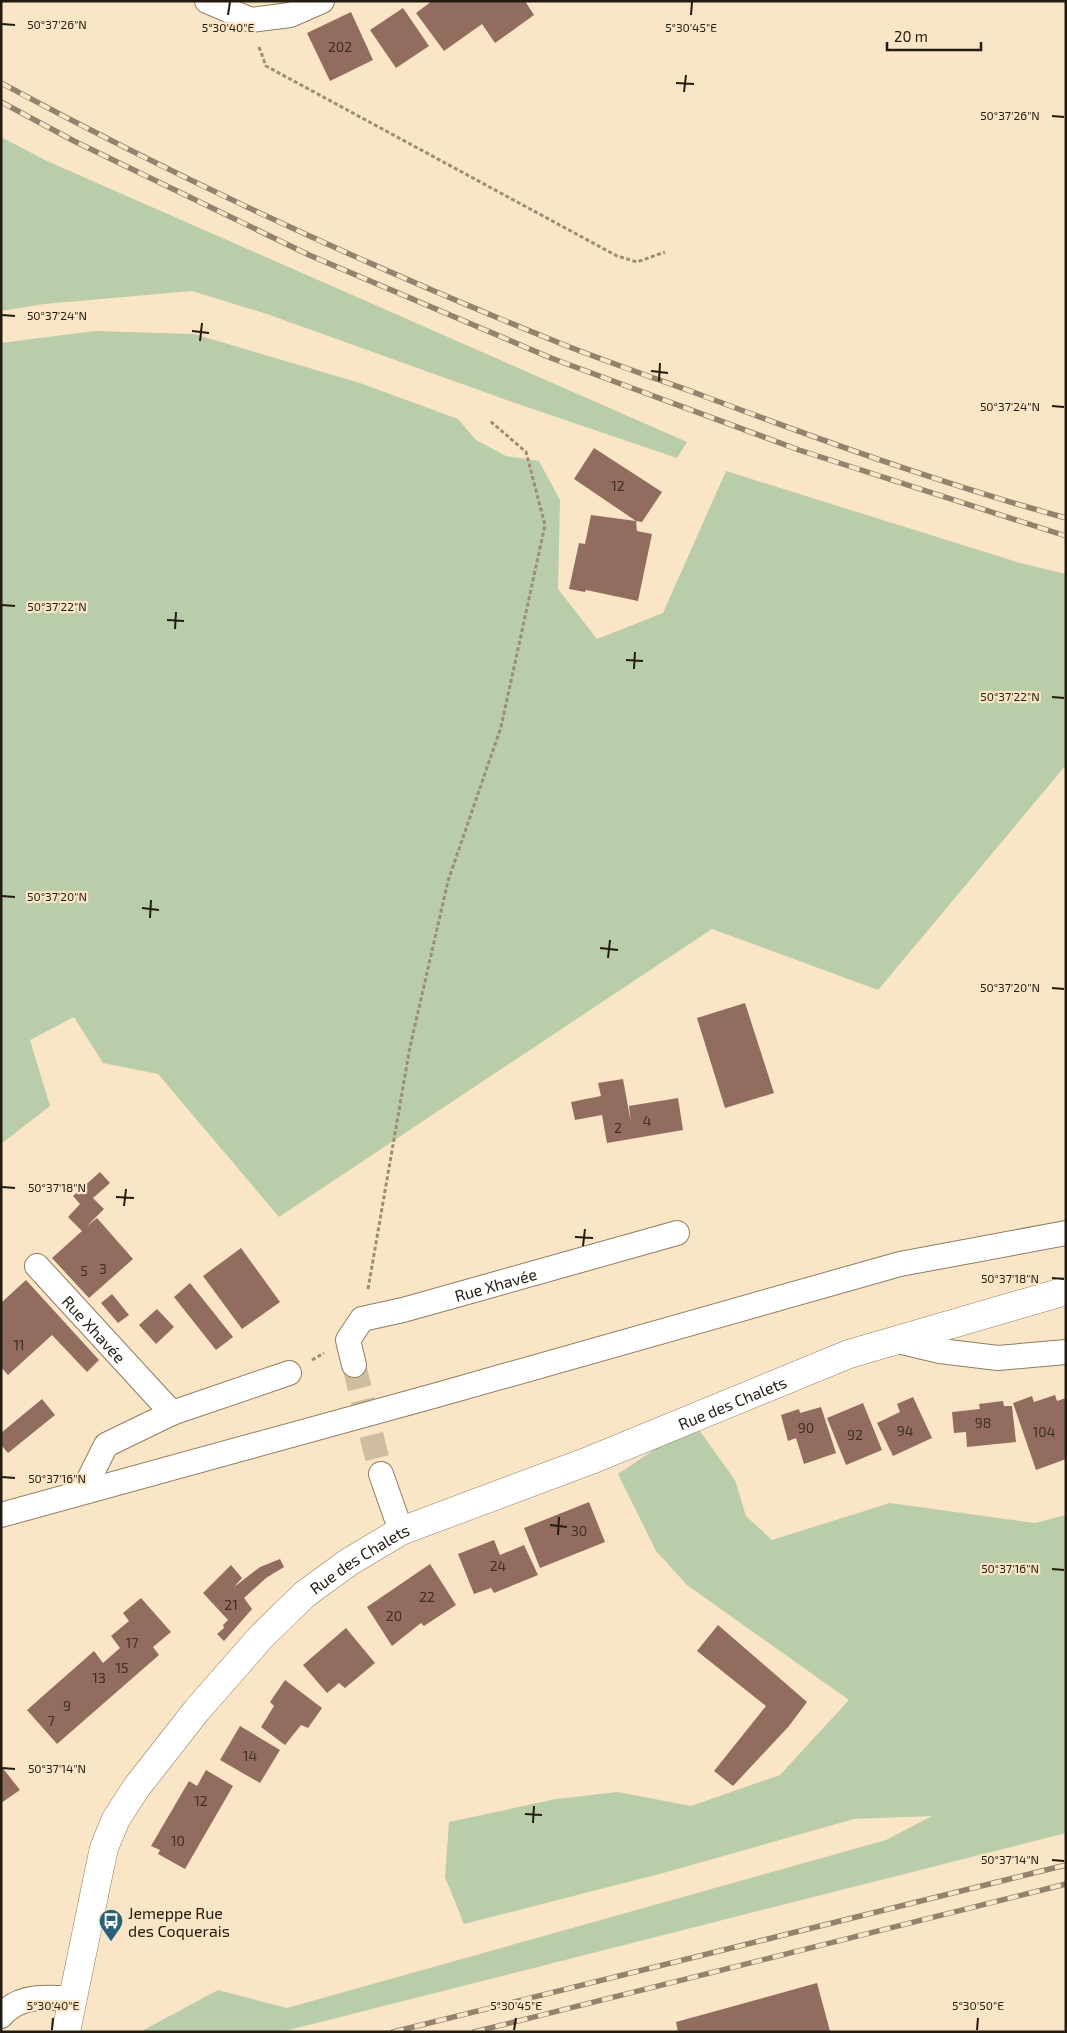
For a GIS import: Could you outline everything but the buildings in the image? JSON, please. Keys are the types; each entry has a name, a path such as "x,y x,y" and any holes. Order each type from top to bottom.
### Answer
{"street":[{"path":"207,1 251,20 290,15 322,1"},
{"name":"Rue Xhavée","path":"362,1319 403,1310 677,1233"},
{"path":"1,1515 437,1395 900,1264 1066,1233"},
{"name":"Rue Xhavée","path":"37,1266 172,1413"},
{"name":"Rue des Chalets","path":"66,2032 104,1848 116,1820 136,1788 197,1710 255,1644 305,1594 350,1562 401,1531 591,1460 849,1354 1066,1291"},
{"path":"354,1365 348,1340 362,1319"},
{"path":"894,1340 940,1351 998,1358 1066,1352"},
{"path":"83,1491 106,1445 172,1413 289,1373"},
{"path":"381,1474 401,1531"},
{"path":"1,2016 5,2011 22,2001 41,1996 72,1999"}],"path":[{"path":"251,20 266,66 617,256 637,262 665,252"},
{"path":"362,1319 410,1047 448,881 501,727 545,525 526,452 489,420"},
{"path":"289,1373 348,1340"}],"green space":[{"path":"1,137 47,161 687,442 677,458 512,402 267,314 192,291 44,304 1,311"},
{"path":"94,331 194,334 360,383 458,419 476,440 506,456 539,461 560,500 558,589 597,639 663,613 726,471 1020,563 1066,574 1066,765 878,990 712,929 279,1217 158,1074 103,1063 74,1017 30,1040 50,1106 1,1144 1,343"},
{"path":"694,1423 735,1480 746,1516 772,1540 890,1503 1035,1523 1066,1515 1066,1833 281,2032 140,2032 218,1990 287,2008 886,1840 932,1816 854,1819 667,1872 464,1924 445,1877 449,1822 556,1799 618,1792 691,1806 780,1775 849,1700 687,1585 656,1551 618,1474"}],"tunnel":[{"path":"354,1365 381,1474"}],"railway":[{"path":"1,83 206,188 345,252 486,313 608,362 878,459 971,490 1066,518"},
{"path":"1,102 74,141 309,255 551,358 799,450 1066,536"},
{"path":"393,2032 1066,1865"},
{"path":"474,2032 1066,1884"}],"place":[{"name":"Jemeppe Rue des Coquerais","path":"111,1942"}]}
